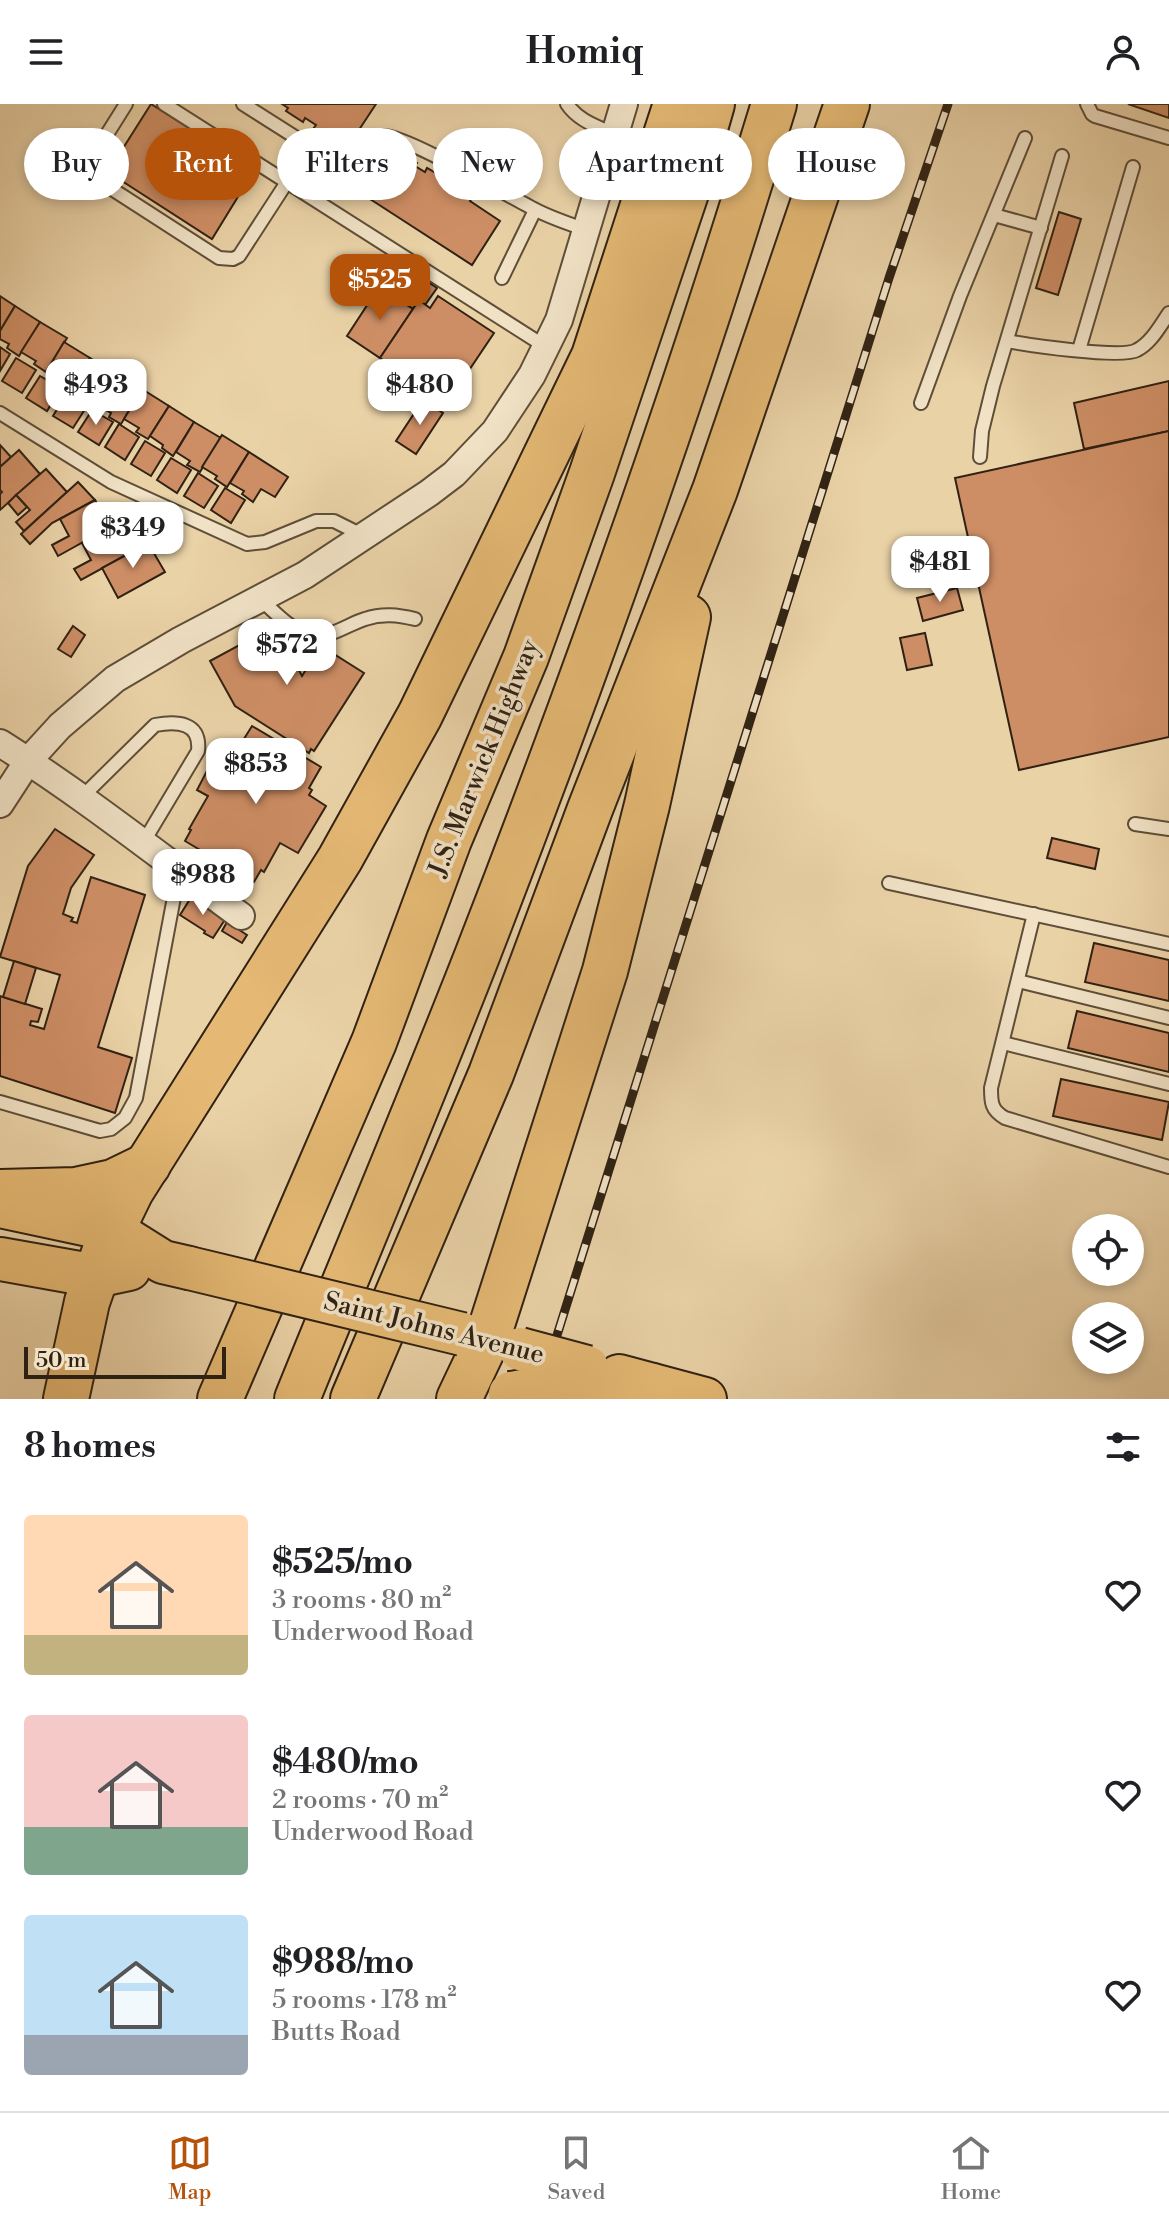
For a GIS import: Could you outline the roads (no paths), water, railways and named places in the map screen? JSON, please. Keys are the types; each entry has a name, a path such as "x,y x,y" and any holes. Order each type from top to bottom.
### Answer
{"highway":[{"path":"66,1399 87,1302 112,1230 131,1191 340,859 420,715 594,356 676,104"},
{"name":"J.S. Marwick Highway","path":"220,1399 374,1042 449,840 526,657 602,444 689,184 712,104"},
{"path":"297,1399 477,958 565,724 651,482 774,104"},
{"path":"353,1399 491,1074 715,490 844,104"},
{"path":"459,1399 490,1341 605,971 647,805 715,490"},
{"path":"0,1192 76,1190 113,1182 148,1165"},
{"path":"0,1206 112,1230"},
{"name":"Saint Johns Avenue","path":"112,1230 176,1265 490,1341 584,1376"},
{"path":"0,1259 96,1276"},
{"name":"Saint Johns Avenue","path":"96,1276 176,1265"},
{"path":"505,1397 584,1376 652,1386 705,1399"}],"street":[{"path":"618,128 624,104"},
{"path":"0,804 28,761 60,726 115,679 181,640 305,575 454,474 495,431 532,375 559,320 596,200"},
{"path":"0,743 241,916"}],"lane":[{"path":"126,104 94,155 93,171 98,180 219,258 239,256 277,197"},
{"path":"164,104 277,176"},
{"path":"243,104 336,163 344,162 374,138 386,135 414,145 535,210 587,230"},
{"path":"567,104 583,119 602,128"},
{"path":"1087,104 1095,116 1169,138"},
{"path":"921,403 960,296 1025,138"},
{"path":"980,457 984,418 1062,156"},
{"path":"1079,350 1133,167"},
{"path":"315,200 546,347"},
{"path":"502,278 535,210"},
{"path":"994,215 1041,228"},
{"path":"1007,341 1047,349 1132,353 1155,334 1169,312"},
{"path":"0,413 111,482 247,544 265,542 316,521 334,521 364,536"},
{"path":"260,599 289,625 310,635 323,635 379,616 393,614 415,619"},
{"path":"80,799 155,725 181,723 189,727 196,734 198,751 143,843"},
{"path":"1135,824 1169,829"},
{"path":"0,1102 100,1131 111,1129 125,1118 136,1098 179,871"},
{"path":"889,883 1169,944"},
{"path":"1034,914 991,1088 992,1107 1005,1118 1169,1167"},
{"path":"1018,981 1169,1018"},
{"path":"1003,1043 1169,1084"}],"railway":[{"path":"537,1399 889,278 948,104"}]}
